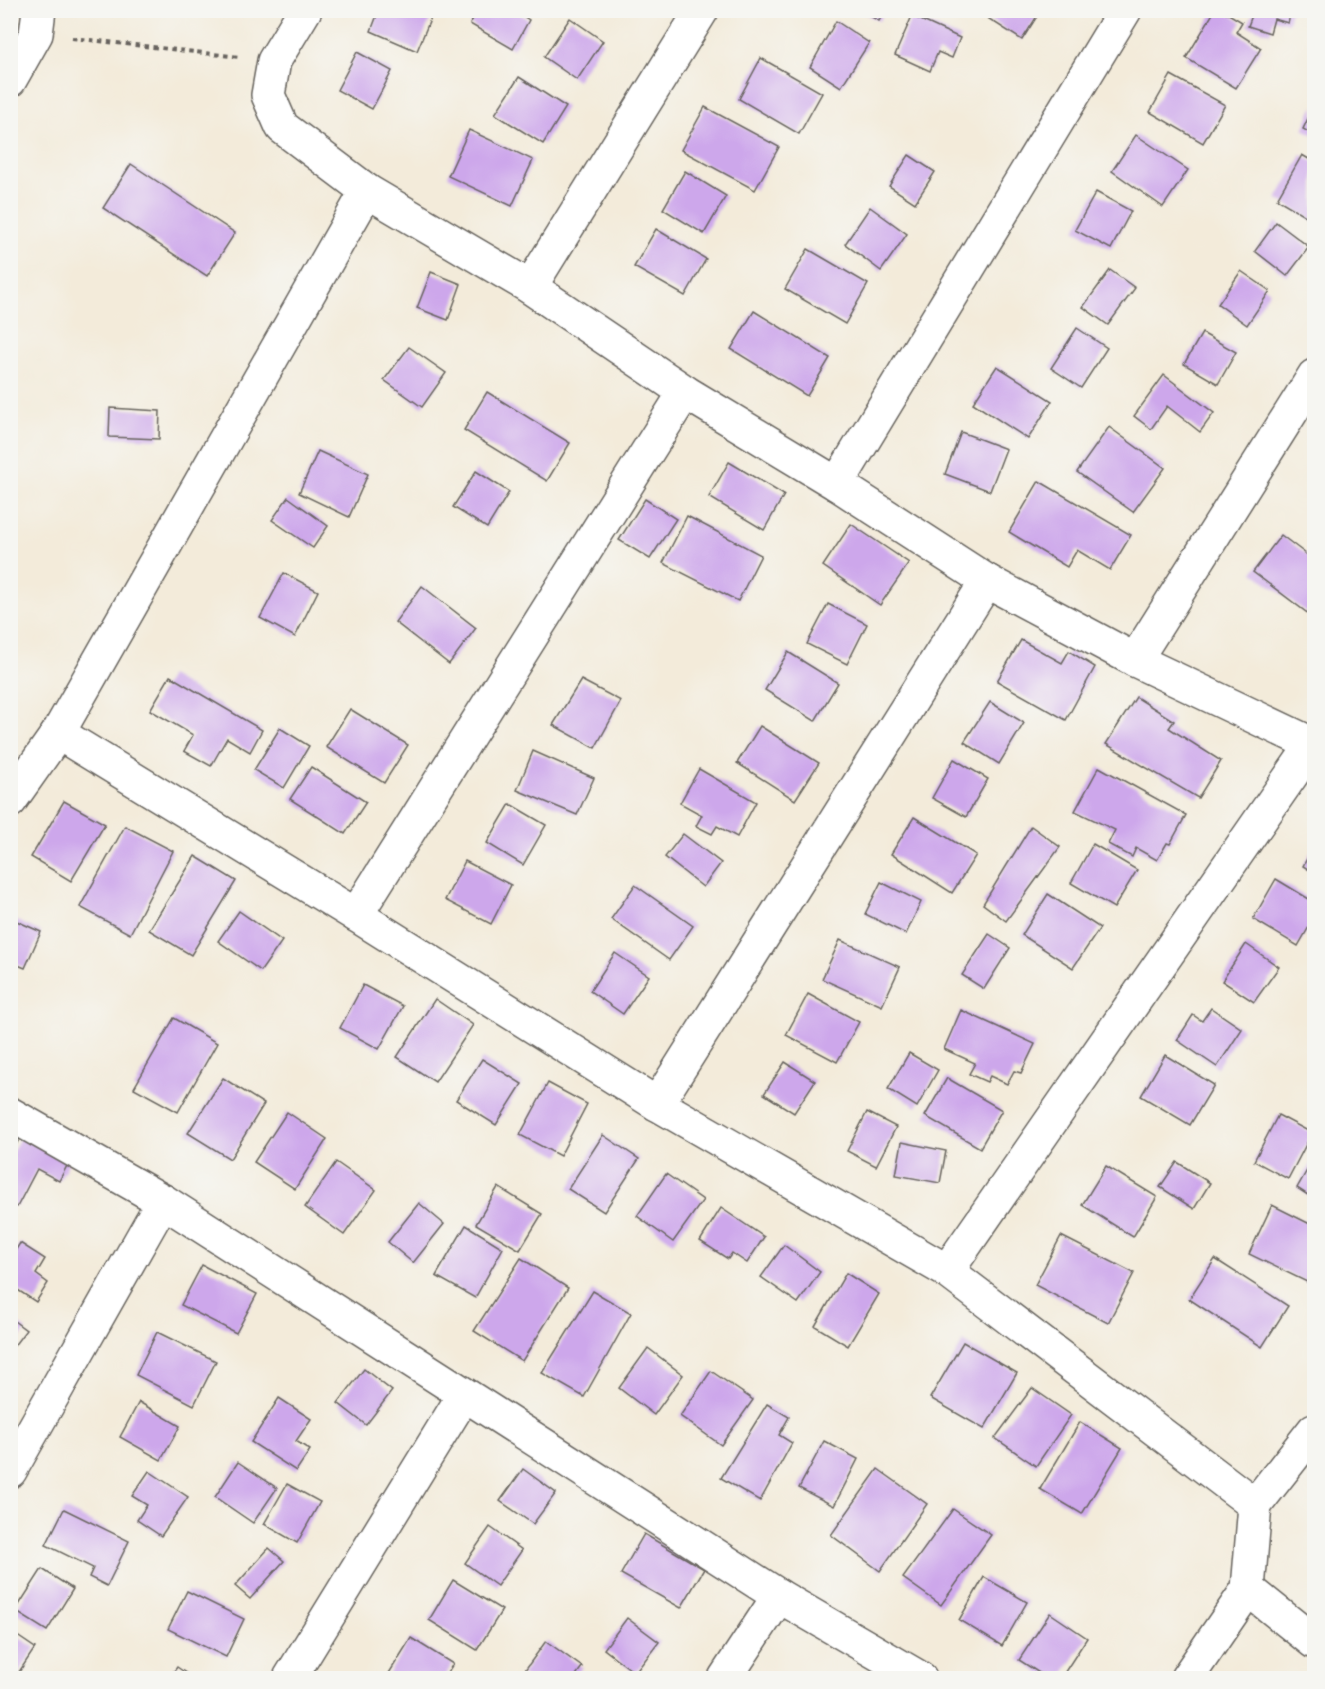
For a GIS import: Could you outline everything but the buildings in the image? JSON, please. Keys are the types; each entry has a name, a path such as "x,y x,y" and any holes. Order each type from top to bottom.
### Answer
{"street":[{"path":"305,10 274,61 268,95 282,127 367,191 530,287 686,392 837,484 987,581 1135,660 1314,745 947,1271"},
{"path":"530,287 702,10"},
{"path":"837,484 1125,10"},
{"path":"10,80 38,22"},
{"path":"10,801 58,733 367,191"},
{"path":"1135,660 1314,376"},
{"path":"356,915 686,392"},
{"path":"657,1104 987,581"},
{"path":"58,733 356,915 657,1104 947,1271 1256,1505"},
{"path":"10,1114 163,1201 778,1596 920,1678"},
{"path":"10,1471 163,1201"},
{"path":"290,1678 464,1395"},
{"path":"1187,1678 1248,1589 1256,1505 1314,1430"},
{"path":"1248,1589 1314,1642"},
{"path":"725,1678 778,1596"}],"path":[{"path":"38,22 274,61"}]}
